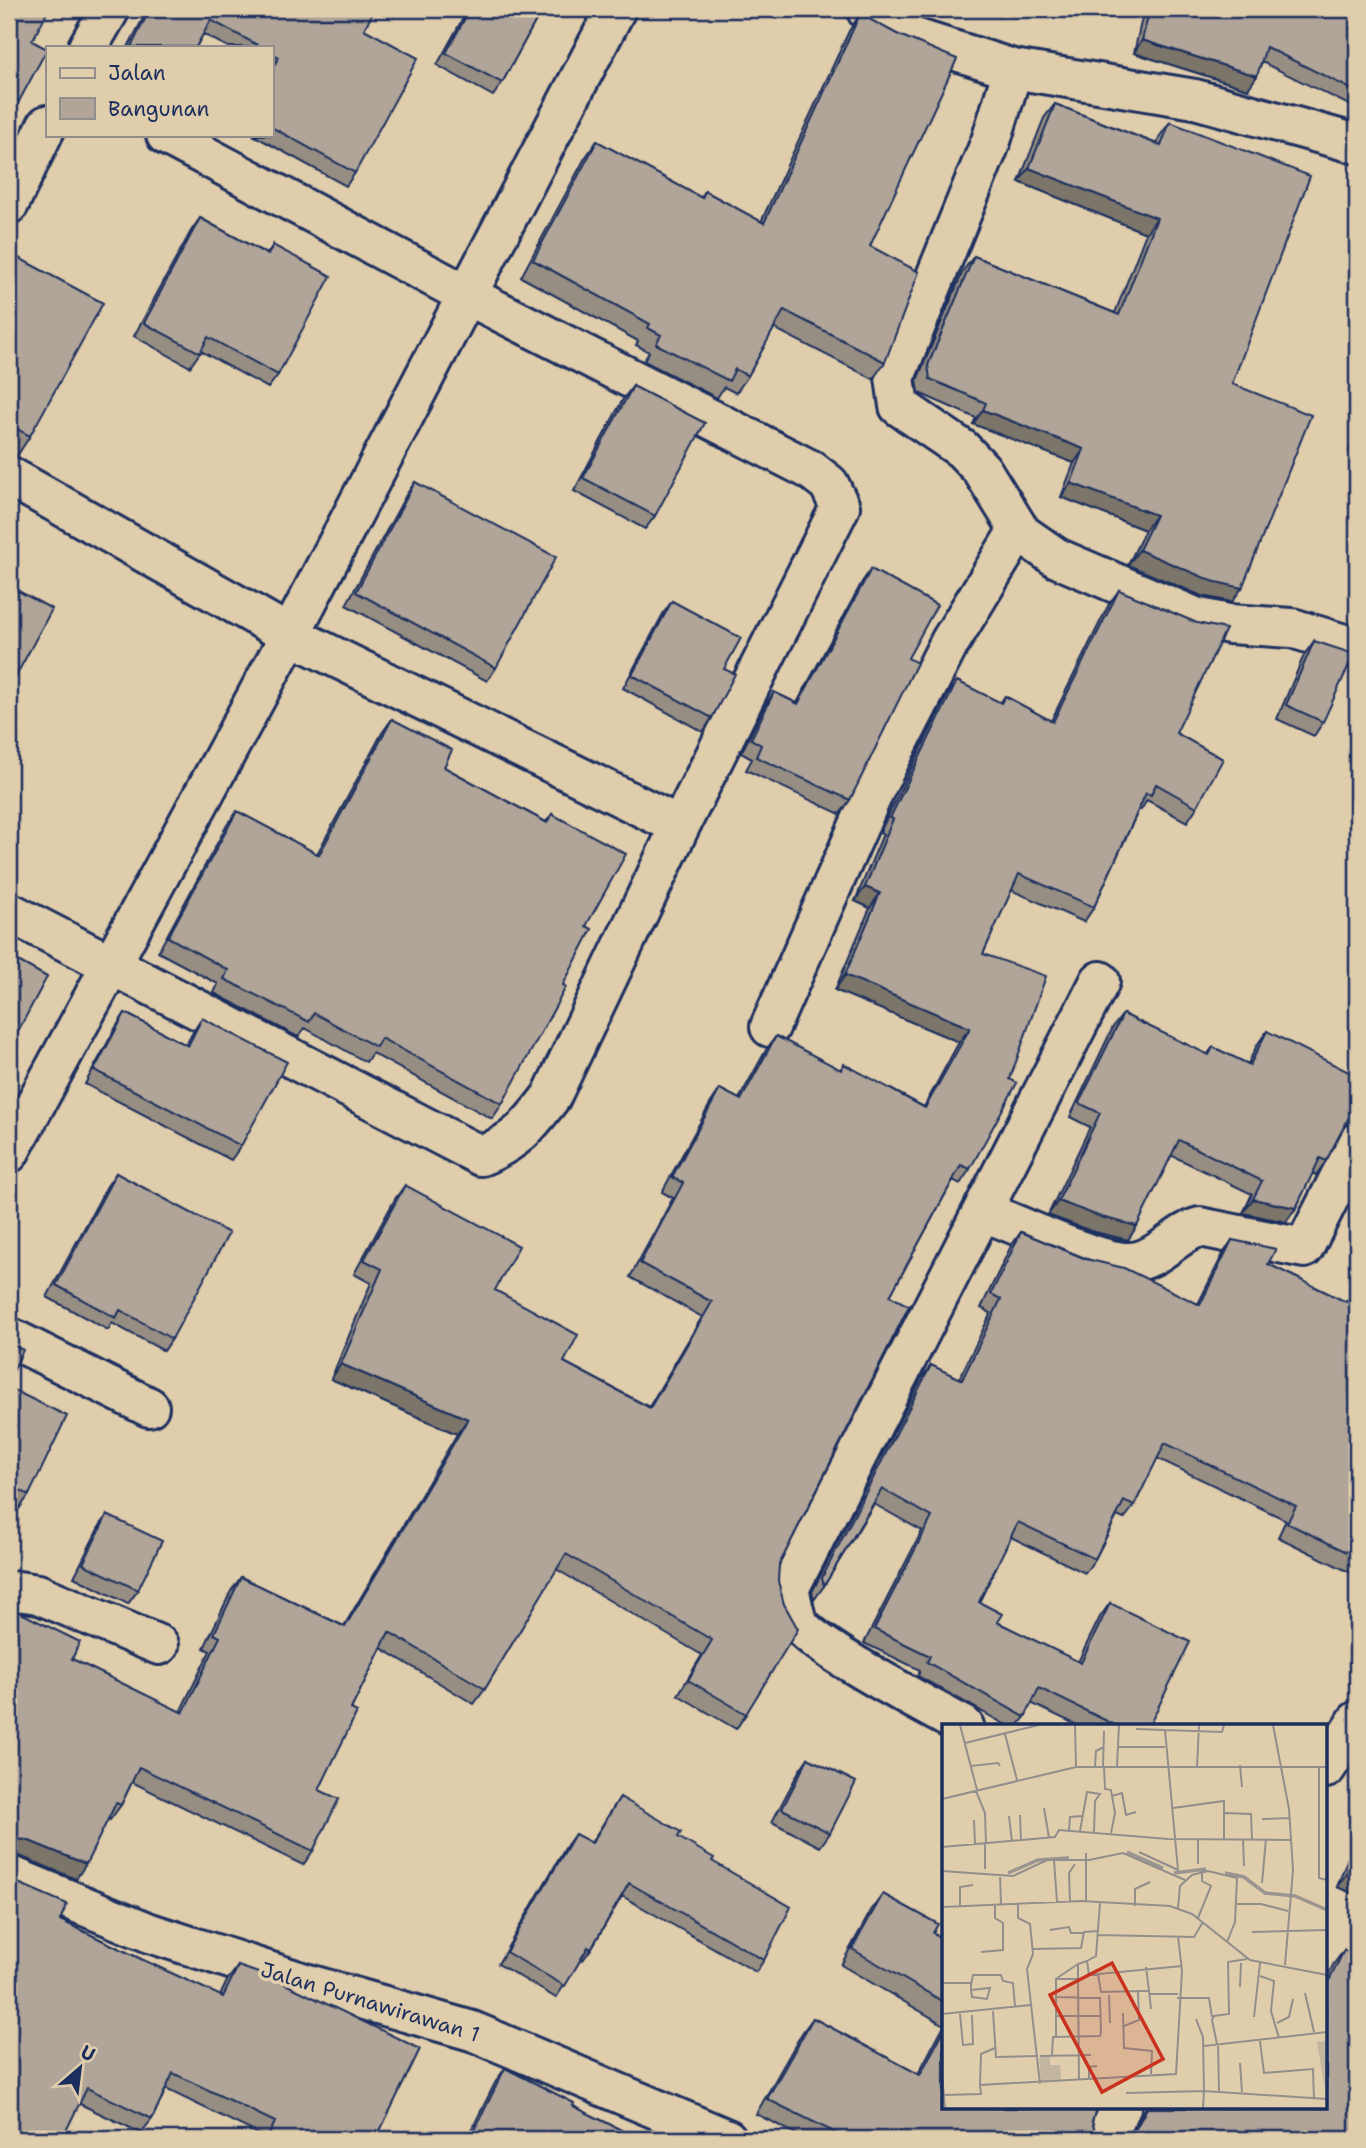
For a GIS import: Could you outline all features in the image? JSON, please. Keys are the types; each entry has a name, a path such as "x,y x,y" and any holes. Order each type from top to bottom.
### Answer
{"street":[{"path":"89,46 110,9"},
{"path":"9,1153 290,635 616,9"},
{"path":"866,9 872,18 896,32 1013,69 1195,99 1357,144"},
{"path":"1013,69 991,141 895,377 899,407 962,449 982,470 1019,529 1057,558 1195,617 1229,624 1292,628 1357,648"},
{"path":"9,204 46,127"},
{"path":"9,912 110,967 481,1156 511,1143 526,1130 551,1097 680,827 840,507 829,484 811,470 467,295 168,136"},
{"path":"9,476 290,635 680,827"},
{"path":"770,1027 875,789 950,642 1019,529"},
{"path":"960,1724 848,1660 817,1639 797,1622 789,1589 1100,981"},
{"path":"983,1212 1076,1249 1135,1262 1148,1258 1200,1227 1304,1248 1357,1143"},
{"path":"9,1337 149,1407"},
{"path":"9,1595 18,1591 38,1594 159,1646"},
{"path":"1328,1765 1357,1721"},
{"name":"Jalan Purnawirawan 1","path":"9,1875 150,1933 308,1984 472,2031 727,2139"},
{"path":"1102,2139 1120,2110"}],"building":[{"path":"9,9 49,9 32,41 46,51 9,120"},
{"path":"150,9 375,9 364,29 418,58 355,173 273,128 273,68 279,57 273,54 273,46 259,46 211,20 197,46 132,46"},
{"path":"470,9 542,9 502,83 446,53"},
{"path":"1150,9 1357,9 1357,92 1266,47 1257,76 1142,40"},
{"path":"860,14 897,34 957,59 870,246 919,272 885,362 784,310 748,376 735,369 729,381 656,344 661,335 648,328 650,324 533,260 597,141 702,198 705,191 764,223"},
{"path":"1055,104 1161,146 1170,122 1310,176 1232,384 1311,415 1242,588 1212,581 1139,550 1156,515 1071,483 1084,449 983,410 986,403 930,379 928,365 974,256 1119,315 1157,218 1029,168"},
{"path":"200,218 268,255 273,245 331,276 278,375 208,337 200,353 144,323"},
{"path":"17,257 103,303 30,436 9,425 9,273"},
{"path":"633,386 705,423 655,516 583,478"},
{"path":"415,482 556,557 496,668 356,592"},
{"path":"871,569 937,605 908,658 917,663 850,800 756,757 761,745 751,739 774,692 798,704"},
{"path":"9,586 52,609 9,689"},
{"path":"1119,590 1197,623 1226,629 1176,733 1223,759 1197,807 1156,784 1151,795 1146,793 1094,907 1019,874 983,954 1046,976 1010,1079 1017,1083 970,1169 961,1165 890,1296 909,1306 779,1565 778,1581 784,1604 798,1629 746,1714 688,1680 712,1640 566,1554 485,1689 389,1632 351,1709 357,1712 319,1790 339,1799 313,1851 139,1767 121,1805 116,1803 86,1864 27,1840 16,1839 9,1842 9,1618 13,1609 80,1642 72,1659 183,1713 220,1637 214,1634 241,1577 345,1627 468,1419 341,1364 382,1269 364,1260 405,1185 519,1246 495,1290 578,1335 564,1362 650,1408 712,1302 640,1263 683,1183 672,1177 720,1089 741,1100 776,1036 841,1070 844,1064 925,1108 970,1028 845,975 880,893 865,887 893,819 890,818 957,681 1001,703 1005,696 1053,722"},
{"path":"672,601 741,638 724,669 735,674 712,718 632,675"},
{"path":"1314,641 1354,654 1323,722 1286,705"},
{"path":"392,719 452,750 444,767 547,823 552,814 626,854 586,926 592,929 563,985 566,987 502,1104 381,1038 376,1047 314,1013 309,1022 224,979 228,970 168,937 237,811 319,855"},
{"path":"9,956 47,977 9,1048"},
{"path":"125,1013 188,1046 202,1018 287,1062 241,1146 94,1070"},
{"path":"1123,1014 1209,1055 1213,1047 1250,1065 1267,1031 1357,1076 1357,1110 1348,1119 1326,1161 1320,1158 1296,1208 1253,1199 1262,1181 1179,1140 1137,1226 1101,1217 1058,1201 1100,1113 1079,1103"},
{"path":"116,1173 229,1233 172,1339 120,1310 116,1318 56,1285"},
{"path":"1021,1232 1086,1259 1124,1268 1200,1305 1232,1240 1276,1249 1268,1264 1346,1302 1357,1287 1357,1557 1287,1523 1296,1506 1165,1443 1134,1506 1124,1501 1095,1559 1018,1522 979,1602 1002,1614 997,1622 1081,1663 1110,1603 1190,1642 1150,1724 1113,1724 1039,1688 1025,1717 927,1662 930,1656 874,1629 932,1517 882,1489 824,1586 822,1578 931,1365 962,1380 1001,1299 991,1294"},
{"path":"9,1343 23,1350 9,1380"},
{"path":"9,1388 67,1416 29,1495 9,1485"},
{"path":"107,1515 162,1541 138,1590 83,1564"},
{"path":"808,1758 856,1782 830,1833 782,1809"},
{"path":"620,1797 681,1832 678,1837 714,1858 712,1861 791,1907 764,1960 629,1883 591,1949 588,1947 565,1986 506,1952 575,1834 592,1843"},
{"path":"1357,1845 1357,1878 1346,1874"},
{"path":"9,1879 67,1904 60,1920 223,1997 238,1966 273,1978 420,2049 376,2139 267,2139 275,2122 173,2073 152,2119 87,2088 62,2139 9,2139"},
{"path":"883,1894 938,1924 933,1933 942,1938 942,2001 852,1949"},
{"path":"1344,1950 1357,1956 1357,2139 1128,2139 1146,2110 1328,2110 1328,1983"},
{"path":"813,2018 920,2075 942,2034 942,2110 1096,2110 1092,2122 1100,2139 848,2139 767,2099"},
{"path":"505,2068 574,2103 573,2106 639,2139 470,2139"}]}
